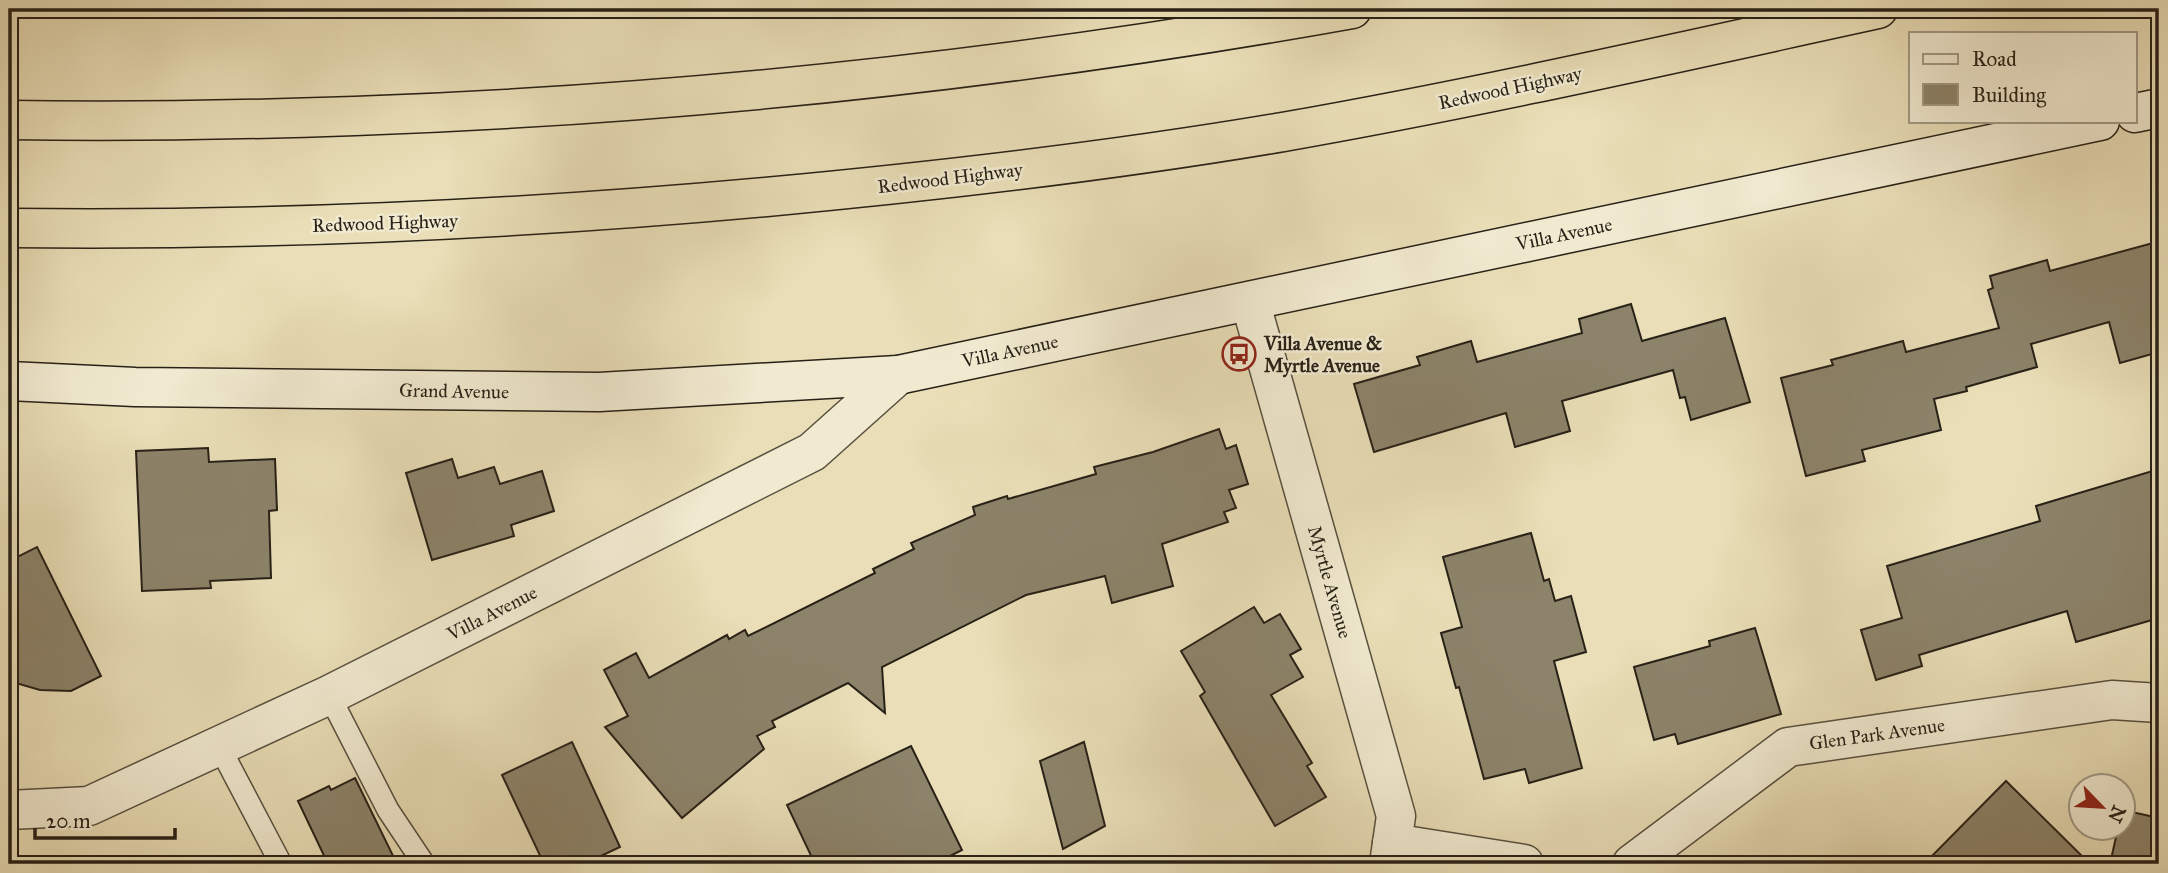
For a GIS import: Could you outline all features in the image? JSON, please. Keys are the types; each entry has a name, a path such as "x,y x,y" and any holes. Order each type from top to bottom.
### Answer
{"highway":[{"path":"9,120 256,119 459,112 659,99 866,79 1072,54 1352,9"},
{"name":"Redwood Highway","path":"9,228 265,227 472,219 728,200 1037,168 1282,132 1480,95 1878,9"}],"street":[{"path":"2136,114 2159,108"},
{"name":"Villa Avenue","path":"9,810 89,806 329,695 812,452 898,375 2096,122"},
{"name":"Myrtle Avenue","path":"1250,301 1396,816 1391,854"},
{"name":"Grand Avenue","path":"9,381 135,387 599,392 898,375"},
{"name":"Glen Park Avenue","path":"1632,864 1788,747 2112,700 2159,703"},
{"path":"1391,854 1524,864"}],"lane":[{"path":"329,695 388,810 424,864"},
{"path":"219,746 281,864"}],"building":[{"path":"2153,243 2159,265 2159,352 2120,363 2109,322 2031,344 2037,367 1966,387 1967,391 1934,399 1941,430 1862,450 1865,461 1806,476 1781,378 1833,365 1831,360 1903,341 1906,352 1999,328 1988,290 1993,288 1990,276 2047,260 2050,271"},
{"path":"1631,304 1642,341 1725,318 1750,402 1691,420 1685,397 1680,398 1673,370 1562,401 1570,431 1515,447 1506,413 1374,452 1354,384 1420,365 1417,357 1471,341 1477,362 1582,333 1579,319"},
{"path":"1219,429 1226,449 1236,445 1248,484 1229,490 1236,508 1224,512 1228,522 1162,544 1173,586 1112,603 1105,576 1026,595 882,667 885,713 848,683 772,721 775,727 757,736 764,749 682,818 605,727 628,716 604,670 636,653 649,678 727,635 729,639 745,630 748,636 875,573 873,569 914,549 911,543 975,515 973,507 1096,474 1094,467 1153,452"},
{"path":"208,448 209,462 275,459 277,510 269,511 271,578 210,581 211,588 142,591 136,451"},
{"path":"452,459 458,478 494,467 500,484 542,471 554,511 511,525 514,536 432,560 406,473"},
{"path":"2159,469 2159,618 2076,642 2067,611 1919,655 1922,666 1876,680 1861,630 1902,618 1887,566 2040,521 2036,506"},
{"path":"1531,533 1544,581 1549,579 1555,601 1571,596 1586,652 1554,661 1582,768 1529,783 1525,769 1484,779 1441,633 1462,627 1443,557"},
{"path":"37,547 101,676 71,691 40,690 9,681 9,561"},
{"path":"1254,607 1264,623 1280,614 1301,649 1290,655 1303,677 1271,695 1312,763 1307,766 1326,797 1275,826 1200,696 1205,692 1181,651"},
{"path":"1755,628 1781,714 1678,744 1675,734 1654,740 1634,667 1710,646 1709,641"},
{"path":"572,742 620,847 584,864 544,864 502,775"},
{"path":"1084,742 1105,826 1063,849 1040,761"},
{"path":"911,746 962,850 934,864 815,864 787,805"},
{"path":"355,778 397,864 328,864 298,801 329,786 331,790"},
{"path":"2006,781 2090,864 1924,864"},
{"path":"2136,813 2159,818 2159,864 2110,864 2115,842 2136,842"}],"place":[{"name":"Villa Avenue & Myrtle Avenue","path":"1239,354"}]}
